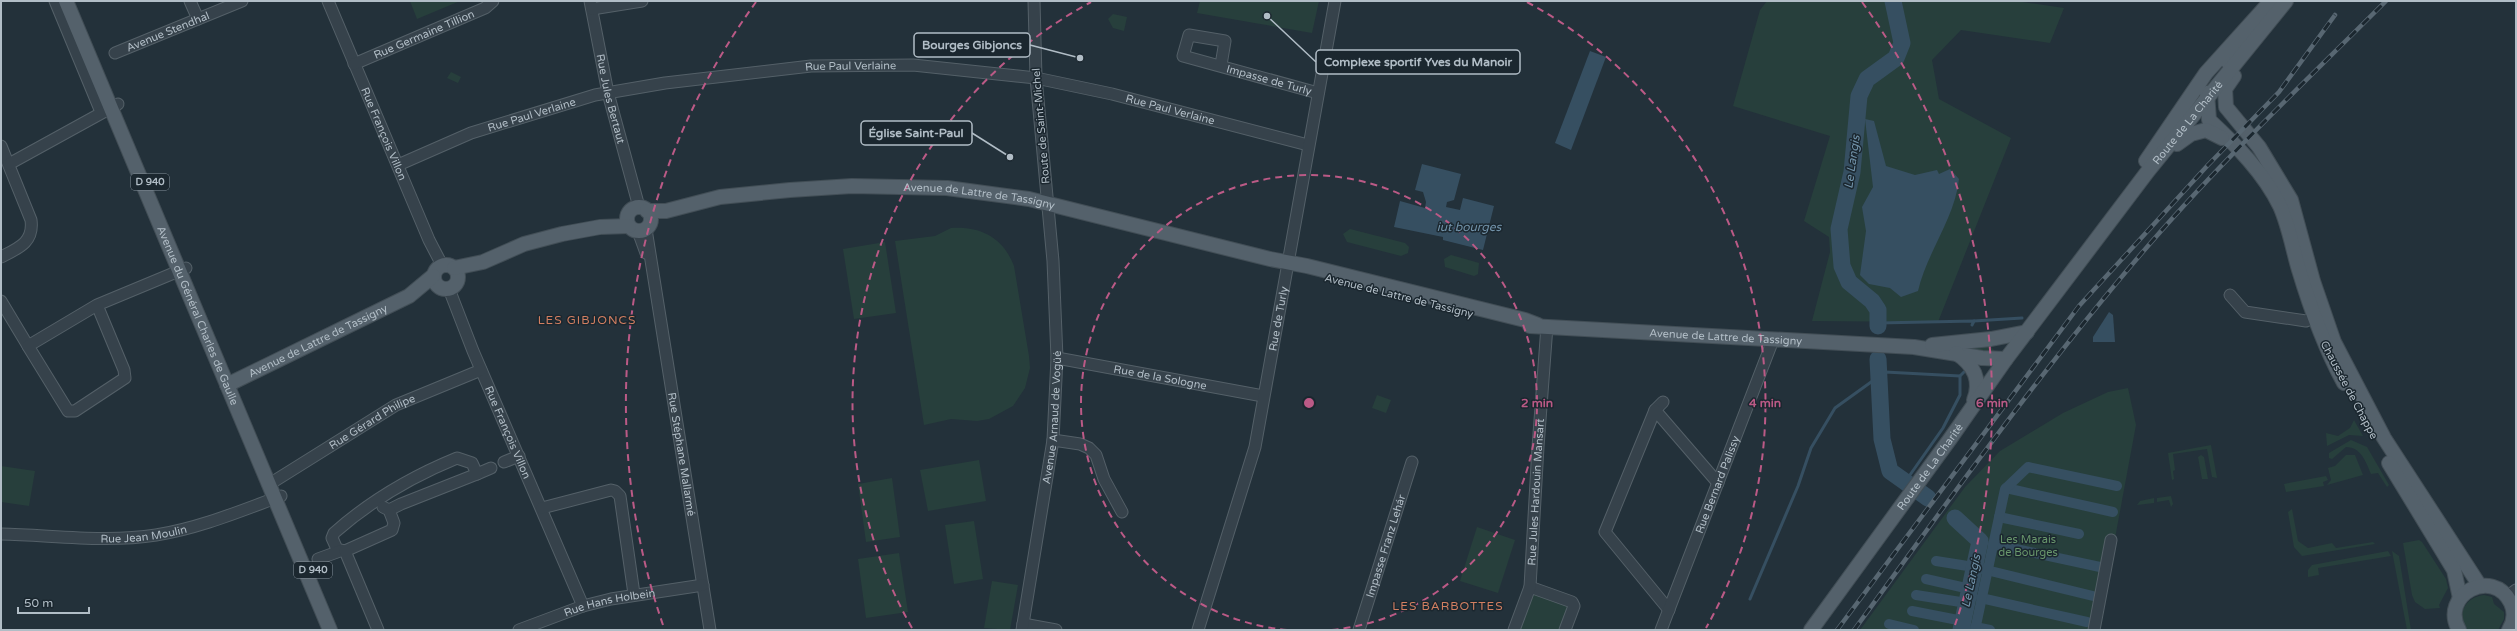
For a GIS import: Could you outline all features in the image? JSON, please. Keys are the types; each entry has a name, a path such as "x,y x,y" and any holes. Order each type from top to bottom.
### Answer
{"main road":[{"name":"Avenue du Général Charles de Gaulle","path":"66,1 110,108 183,270 271,482 330,630"},
{"name":"Avenue du Général Charles de Gaulle","path":"75,1 110,108"},
{"name":"Route de La Charité","path":"2093,246 2106,221 2206,73 2248,27 2278,3"},
{"name":"Route de La Charité","path":"1811,630 1922,479 2006,359 2093,246 2148,171 2203,113 2207,98 2278,3"},
{"name":"Chaussée de Chappe","path":"2278,3 2225,88 2224,99 2226,107 2259,147 2278,177 2290,200 2313,281 2337,349 2384,438 2480,586"},
{"path":"2207,98 2207,91 2248,27"},
{"name":"Chaussée de Chappe","path":"2203,113 2222,116 2242,133 2262,155 2278,177"},
{"name":"Chaussée de Chappe","path":"2203,113 2233,142 2259,173 2280,207 2313,318 2327,351 2409,497 2454,570 2460,598 2454,612 2459,630"},
{"path":"2172,122 2203,113"},
{"name":"Chaussée de Chappe","path":"2093,246 2111,230 2180,140 2191,134 2206,130 2220,136 2259,173"},
{"name":"Avenue de Lattre de Tassigny","path":"230,383 446,278 524,244 720,197 852,186 947,188 1047,204 1287,263 1307,266 1525,320 1542,326 1914,347 2006,359"},
{"name":"Avenue de Lattre de Tassigny","path":"1914,347 1991,339 2027,332"},
{"path":"1991,339 2006,359"},
{"path":"1956,353 1968,361 1975,374 1977,388 1971,407"},
{"name":"Avenue du Général Charles de Gaulle","path":"277,497 338,630"},
{"path":"2460,598 2470,589 2480,586 2512,593 2515,613 2512,629"}],"street":[{"path":"9,164 110,108 55,1"},
{"path":"190,1 198,20"},
{"name":"Avenue Stendhal","path":"115,53 242,1"},
{"name":"Rue François Villon","path":"328,1 446,278 481,370 542,508 583,606"},
{"name":"Rue Germaine Tillion","path":"354,64 485,8 492,1"},
{"path":"591,5 642,1"},
{"name":"Route de Saint-Michel","path":"1034,1 1036,78 1047,204"},
{"name":"Rue de Turly","path":"1198,630 1254,450 1335,1"},
{"name":"Rue Jules Bertaut","path":"591,5 608,93 639,216"},
{"name":"Rue Paul Verlaine","path":"398,165 471,133 566,103 608,93 665,83 811,66 913,65 1036,78 1112,94 1308,145"},
{"name":"Impasse de Turly","path":"1221,65 1318,94"},
{"path":"1,146 31,220 32,228 26,244 1,257"},
{"name":"Avenue Arnaud de Vogüé","path":"1022,627 1053,440 1057,358 1053,261 1047,204"},
{"name":"Rue Stéphane Mallarmé","path":"639,216 655,278 710,630"},
{"path":"28,346 97,305 183,270"},
{"path":"2230,295 2245,312 2306,321 2313,318"},
{"path":"1,302 68,411 76,410 125,378 124,370 97,305"},
{"name":"Rue Jules Hardouin Mansart","path":"1514,630 1530,587 1538,447 1542,326"},
{"name":"Rue Bernard Palissy","path":"1661,630 1773,340"},
{"name":"Rue de la Sologne","path":"1057,358 1263,396"},
{"name":"Rue Gérard Philipe","path":"271,482 396,405 481,370"},
{"path":"1669,610 1605,532 1659,406 1718,483"},
{"path":"1053,440 1080,444 1096,455 1104,479 1122,512"},
{"path":"504,462 519,456"},
{"path":"378,630 342,551 334,543 334,533 419,474 457,458 469,460 477,474"},
{"name":"Impasse Franz Lehár","path":"1359,630 1412,462"},
{"path":"389,510 490,468"},
{"path":"542,508 611,490 618,493 634,594"},
{"name":"Rue Jean Moulin","path":"1,534 126,538 155,535 215,520 277,497"},
{"path":"318,559 342,551 392,530 394,523 389,510 376,503"},
{"path":"2094,630 2111,540"},
{"name":"Rue Hans Holbein","path":"519,630 583,606 634,594 703,585"},
{"path":"1530,587 1572,602 1574,606 1565,630"},
{"path":"1022,627 1056,630"}],"green space":[{"path":"410,1 460,1 417,19"},
{"path":"1200,1 1319,1 1312,33 1197,13"},
{"path":"1767,1 2016,1 2064,8 2050,43 1961,30 1932,60 1939,99 2011,138 1938,322 1812,321 1830,252 1829,237 1804,221 1830,136 1733,106 1760,10"},
{"path":"1113,14 1127,17 1124,31 1113,28 1108,19"},
{"path":"451,72 461,77 458,83 447,78"},
{"path":"951,228 981,231 997,241 1009,256 1014,266 1030,368 1025,388 1013,406 989,419 977,421 951,419 924,425 895,241 935,236"},
{"path":"1350,229 1405,243 1409,247 1408,253 1401,256 1347,242 1343,234"},
{"path":"885,242 896,313 854,319 843,249"},
{"path":"1451,255 1479,263 1478,274 1474,276 1445,267 1444,259"},
{"path":"1968,344 1989,345 1995,351 1993,355 1966,349"},
{"name":"Les Marais de Bourges","path":"2128,388 2136,425 2098,630 1860,630 1965,487 2000,451 2063,413 2108,392"},
{"path":"1377,395 1391,400 1386,413 1372,408"},
{"path":"2354,420 2363,436 2349,435 2327,446 2326,433 2338,436 2350,428"},
{"path":"2351,440 2367,447 2389,485 2387,487 2378,473 2371,474 2362,456 2356,450 2346,447 2332,459 2329,458 2329,453"},
{"path":"2211,445 2217,478 2212,477 2207,449 2173,454 2175,470 2173,471 2174,479 2172,480 2168,453"},
{"path":"2201,455 2204,457 2208,479 2202,479 2198,457"},
{"path":"2346,455 2355,455 2363,475 2327,485 2331,480 2328,468 2335,466"},
{"path":"979,460 986,501 928,511 920,470"},
{"path":"1,466 35,471 29,506 1,502"},
{"path":"2326,476 2328,480 2323,482 2324,486 2286,492 2284,484"},
{"path":"892,478 900,537 866,542 858,484"},
{"path":"2171,496 2173,504 2171,507 2169,500 2157,502 2157,498"},
{"path":"2154,498 2154,503 2137,505 2140,501"},
{"path":"2292,509 2298,541 2308,548 2332,543 2336,548 2373,542 2375,544 2302,556 2294,547 2288,512"},
{"path":"974,521 983,579 954,584 945,525"},
{"path":"1477,527 1515,540 1498,593 1460,581"},
{"path":"2419,540 2422,542 2446,579 2448,588 2439,605 2440,608 2425,609 2415,602 2412,595 2403,543"},
{"path":"2388,551 2391,556 2318,568 2319,575 2308,577 2308,570 2312,565"},
{"path":"2392,551 2399,556 2411,630 2407,630"},
{"path":"899,553 908,612 866,618 858,559"},
{"path":"992,581 1018,585 1010,630 984,628"},
{"path":"1534,594 1569,608 1560,630 1519,630"},
{"path":"2484,595 2492,597 2494,604 2504,612 2504,619 2498,630 2467,630 2462,618 2464,607 2472,599"}],"water":[{"path":"1590,51 1606,57 1571,150 1555,143"},
{"path":"1865,119 1874,121 1886,166 1915,175 1937,170 1939,174 1950,169 1959,179 1947,221 1922,277 1918,291 1901,297 1890,288 1869,284 1860,275 1866,231 1862,207 1873,187"},
{"name":"iut bourges","path":"1422,164 1461,174 1454,200 1447,202 1446,207 1460,210 1463,198 1494,206 1483,250 1443,240 1443,237 1394,227 1400,201 1425,208 1426,202 1423,192 1415,190"},
{"path":"2109,312 2113,315 2115,342 2093,342 2093,337"}],"waterway":[{"name":"Le Langis","path":"1878,326 1878,310 1872,301 1849,282 1842,266 1839,229 1852,172 1859,96 1867,79 1896,58 1902,43 1893,1"},
{"path":"1974,321 2022,318"},
{"path":"1878,323 1974,321 1972,325"},
{"name":"Le Langis","path":"1878,359 1882,439 1890,471 1928,498"},
{"path":"1750,599 1798,486 1811,448 1835,408 1885,372 1960,376"},
{"path":"1905,482 1943,428 1960,395 1960,376 1964,372"},
{"path":"1975,630 2005,489 2028,467 2117,486"},
{"path":"2006,488 2113,512"},
{"path":"1999,517 2079,534"},
{"name":"Le Langis","path":"1955,518 1980,541 1961,630"},
{"path":"1993,544 2100,567"},
{"path":"1936,561 1974,567 2093,596"},
{"path":"1926,579 1970,589"},
{"path":"1916,595 1967,603"},
{"path":"1981,598 2087,622"},
{"path":"1912,611 1963,621"},
{"path":"1889,624 1914,630"},
{"path":"1975,627 1990,630"}],"railway":[{"path":"1854,630 2029,392 2141,254 2230,157 2386,1"},
{"path":"1837,630 2079,306 2208,165 2279,92 2335,15"}],"place":[{"name":"Complexe sportif Yves du Manoir","path":"1267,16"},
{"name":"Bourges Gibjoncs","path":"1080,58"},
{"name":"Église Saint-Paul","path":"1010,157"}],"district":[{"name":"LES GIBJONCS","path":"587,320"},
{"name":"LES BARBOTTES","path":"1448,606"}]}
